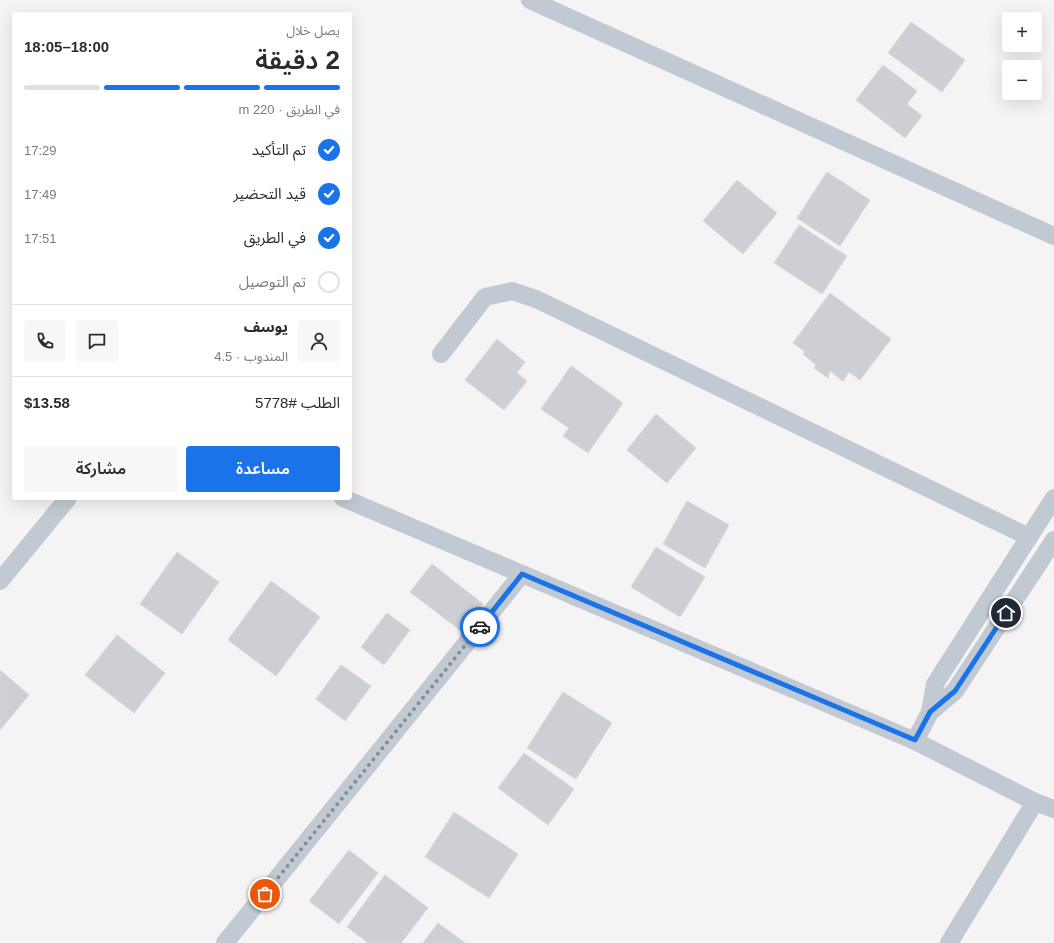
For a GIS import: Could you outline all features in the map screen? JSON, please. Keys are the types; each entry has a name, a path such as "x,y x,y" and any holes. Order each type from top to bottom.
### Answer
{"street":[{"path":"530,0 1054,236"},
{"path":"441,354 485,298 512,291 536,299 1028,537"},
{"path":"915,740 930,712 935,684 1054,498"},
{"path":"0,581 66,500"},
{"path":"348,500 915,740 1035,802 1054,809"},
{"path":"930,712 955,691 1054,540"},
{"path":"225,943 522,574"},
{"path":"949,943 1035,802"}],"building":[{"path":"911,22 965,60 942,92 888,53"},
{"path":"883,65 917,91 907,104 922,116 905,138 856,100"},
{"path":"827,172 870,200 840,246 797,218"},
{"path":"737,180 777,213 743,254 703,221"},
{"path":"799,225 847,256 822,294 774,263"},
{"path":"830,293 891,339 860,380 849,372 843,381 830,371 828,378 814,368 816,365 803,354 805,352 793,343"},
{"path":"497,339 525,362 517,373 527,381 504,410 465,380"},
{"path":"571,366 623,403 588,453 563,436 569,428 541,409"},
{"path":"656,414 696,448 667,483 627,450"},
{"path":"687,501 729,525 705,568 663,544"},
{"path":"656,547 705,577 680,617 631,587"},
{"path":"177,552 219,582 182,634 140,604"},
{"path":"432,564 483,604 461,631 410,592"},
{"path":"271,581 320,617 276,676 228,640"},
{"path":"387,613 410,630 384,665 361,647"},
{"path":"117,635 165,673 134,713 85,675"},
{"path":"341,665 371,686 345,721 316,699"},
{"path":"0,670 29,695 0,730"},
{"path":"563,692 612,723 576,779 527,748"},
{"path":"524,753 574,789 548,825 498,788"},
{"path":"454,812 518,854 489,898 425,857"},
{"path":"349,850 378,873 339,924 309,901"},
{"path":"385,875 428,908 401,943 368,943 347,927"},
{"path":"438,923 465,943 423,943"}],"way so far":[{"path":"265,894 480,627"}],"route":[{"path":"480,627 522,574 915,740 930,712 955,691 1006,613"}]}
